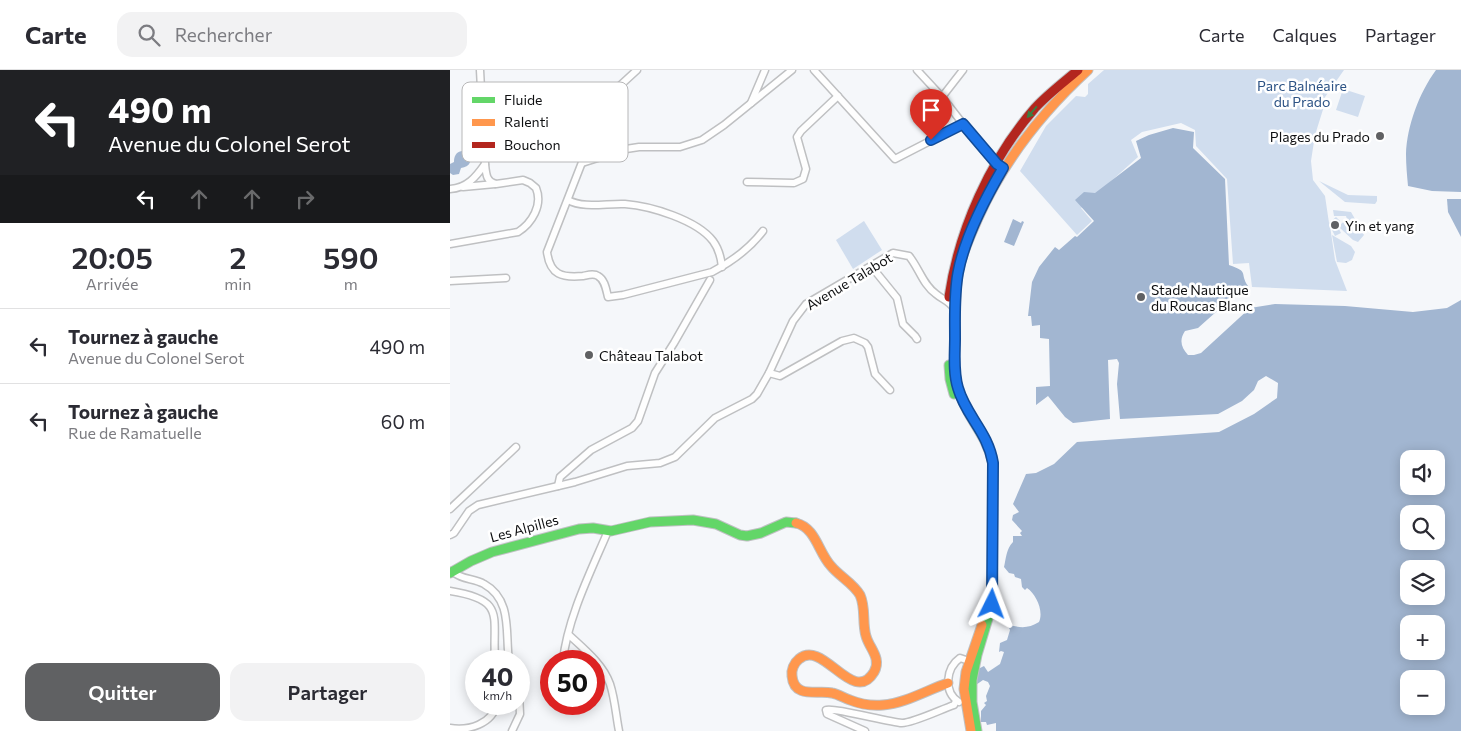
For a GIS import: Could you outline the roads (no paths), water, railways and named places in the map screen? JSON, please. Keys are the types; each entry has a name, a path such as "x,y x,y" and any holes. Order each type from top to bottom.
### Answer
{"main road":[{"path":"977,731 964,689 989,621 992,604 993,463 986,437 961,398 958,387 955,367 955,293 961,261 1000,166 1024,121 1036,107 1078,70"},
{"path":"971,731 969,703 973,662 986,604 987,464 981,440 956,400 952,389 949,368 948,302 952,272 958,249 982,193 1000,166 1042,114 1088,70"},
{"name":"Les Alpilles","path":"451,572 467,562 506,546 570,530 595,527 608,531 650,522 700,521 722,526 745,536 752,536 787,521 802,524 811,531 829,564 857,591 862,603 865,636 876,656 876,664 871,676 866,680 858,681 846,677 818,657 805,656 799,658 792,670 792,678 798,690 833,693 858,703 886,706 900,703 948,683"}],"street":[{"path":"624,82 637,70"},
{"path":"750,104 765,70"},
{"path":"628,149 680,147 702,140 724,126 792,70"},
{"path":"814,70 895,159 963,124"},
{"path":"917,70 1000,166"},
{"path":"942,97 963,70"},
{"path":"747,182 794,183 803,179 806,169 797,138 838,96"},
{"path":"582,162 548,252 549,262 554,271 565,278 593,274 599,276 605,284 608,296 622,295 712,272 722,267 755,242 763,231"},
{"path":"485,164 488,179 496,184"},
{"path":"460,187 476,176 485,164"},
{"path":"450,189 522,180 536,188 539,195 538,205 527,226 518,232 504,236 450,244"},
{"path":"568,200 579,204 636,205 684,221 707,234 712,240 721,256 722,267"},
{"name":"Avenue Talabot","path":"450,535 454,533 469,511 478,505 574,482 627,466 660,462 676,457 715,418 752,399 761,389 793,320 806,304 894,253 909,256 915,262 926,284 934,293 948,302"},
{"path":"871,266 897,298 903,324 917,339"},
{"path":"450,281 506,278"},
{"path":"558,486 560,477 591,450 632,428 638,421 655,373 710,280"},
{"path":"948,302 954,310"},
{"path":"769,373 780,376 842,341 854,338 865,342 871,353 875,374 890,390"},
{"path":"450,509 516,447"},
{"path":"570,470 569,478 570,481 574,482"},
{"path":"564,650 586,581 608,531"},
{"name":"Les Alpilles","path":"451,572 461,578 484,584 500,599 504,606 508,626 509,650"},
{"path":"450,591 476,596 486,602 492,610 495,620 495,650"},
{"path":"569,635 596,662 607,678 619,731"},
{"path":"969,703 956,701 950,692 948,676 955,662 960,658 973,662"},
{"path":"865,731 827,714 826,710 830,708 856,715 904,723 954,705 956,701"},
{"path":"450,728 468,730 477,726 490,715"},
{"path":"512,731 520,715"}],"place":[{"name":"Plages du Prado","path":"1380,136"},
{"name":"Yin et yang","path":"1335,225"},
{"name":"Stade Nautique du Roucas Blanc","path":"1141,297"},
{"name":"Château Talabot","path":"589,355"}],"park label":[{"name":"Parc Balnéaire du Prado","path":"1302,94"}]}
